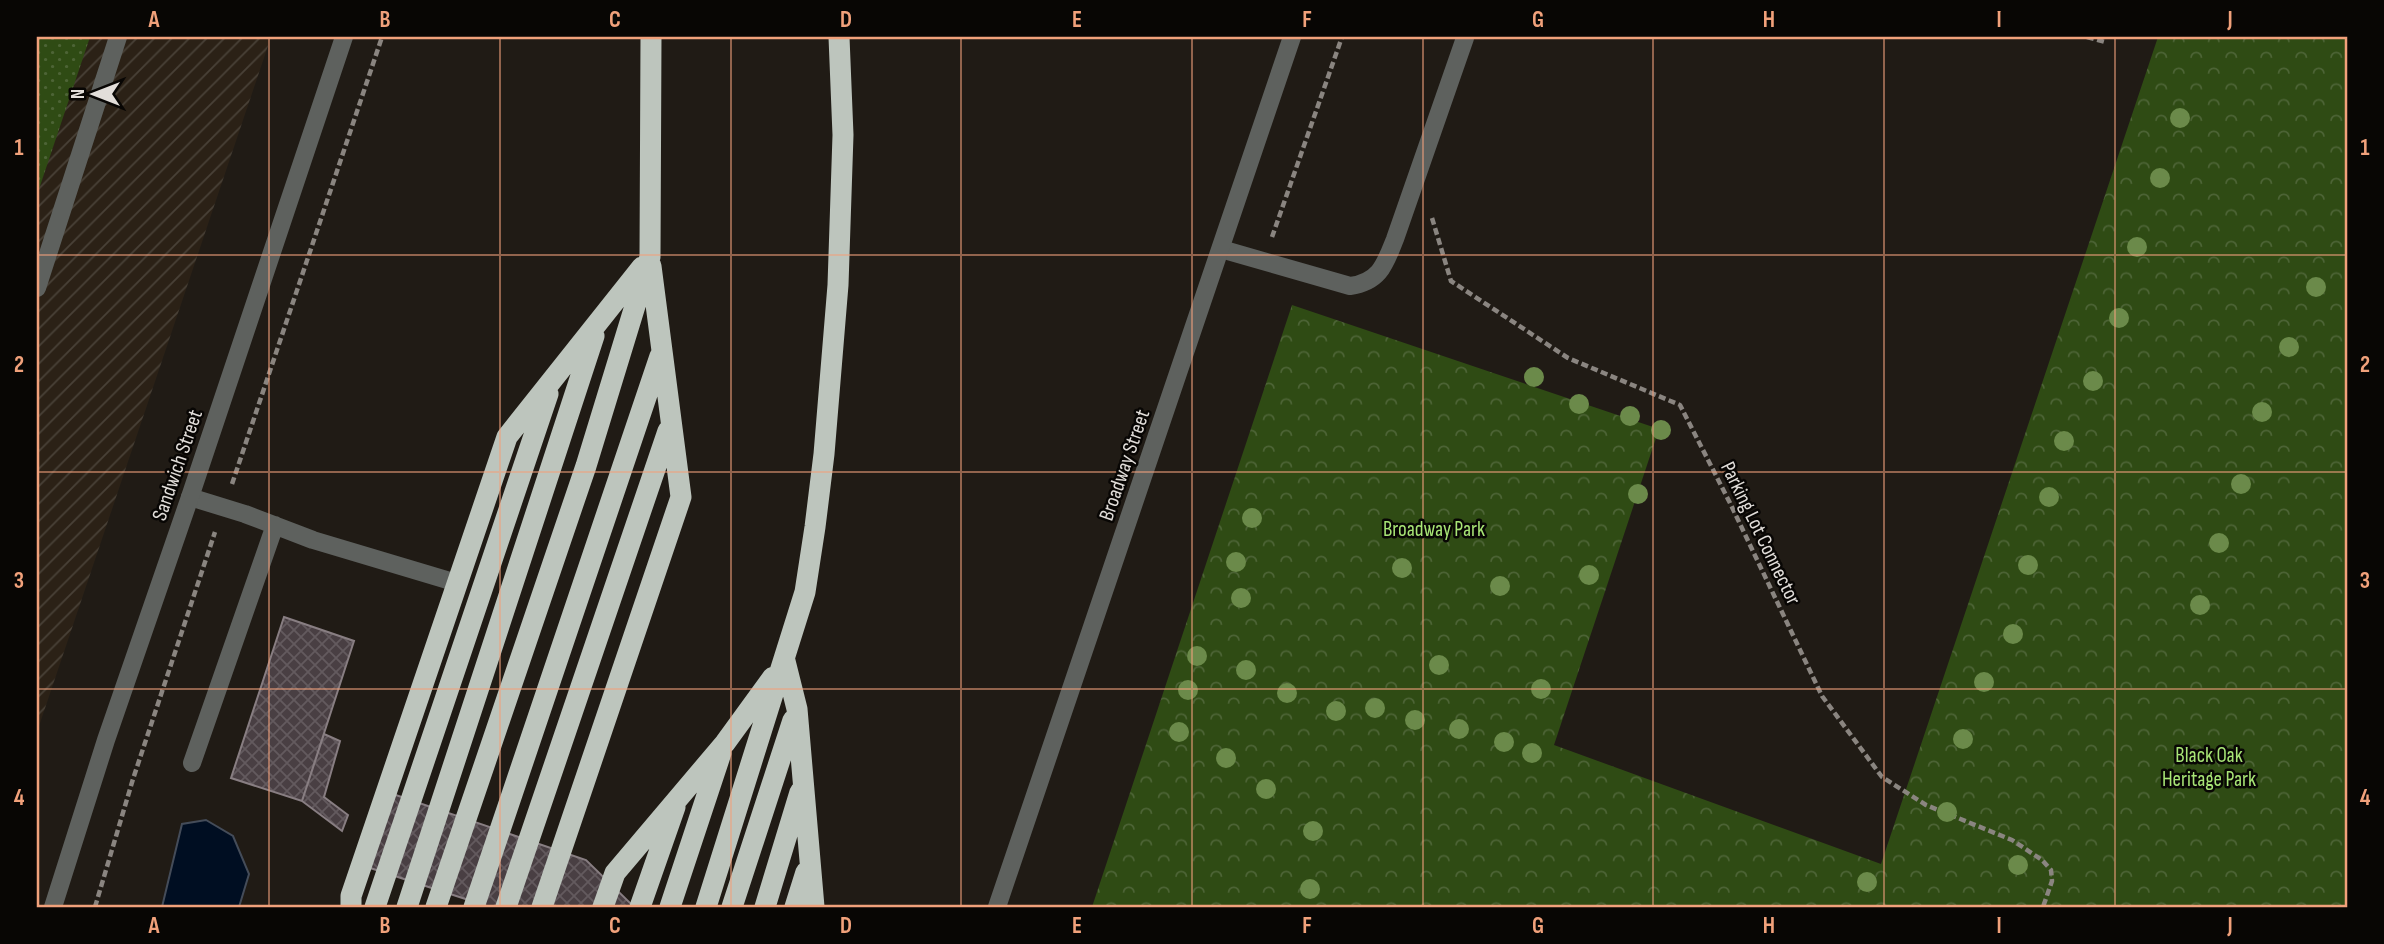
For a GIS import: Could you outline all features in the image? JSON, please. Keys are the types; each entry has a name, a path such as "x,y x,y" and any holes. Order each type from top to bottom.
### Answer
{"highway":[{"path":"542,907 681,497 650,257 651,37"},
{"path":"706,907 805,592 816,527 832,370 842,206 843,135 839,37"},
{"path":"351,907 351,896 507,437 650,257"},
{"path":"436,907 586,466 650,257"},
{"path":"407,907 599,320"},
{"path":"474,907 662,351"},
{"path":"375,907 553,378"},
{"path":"506,907 670,426"},
{"path":"785,661 797,709 814,907"},
{"path":"603,907 615,873 725,743 785,661"},
{"path":"732,907 797,709"},
{"path":"670,907 725,743"},
{"path":"765,907 803,783"},
{"path":"640,907 680,794"},
{"path":"795,907 810,860"}],"street":[{"path":"37,288 118,37"},
{"name":"Sandwich Street","path":"53,907 106,740 344,37"},
{"name":"Broadway Street","path":"997,907 1293,37"},
{"path":"1221,249 1350,286 1365,284 1376,275 1387,260 1465,38"},
{"path":"190,497 313,540 457,583"},
{"path":"192,763 275,525"}],"path":[{"path":"95,907 133,779 382,37"},
{"path":"1264,261 1342,37"},
{"path":"2087,37 2105,41"},
{"name":"Parking Lot Connector","path":"1408,201 1432,219 1451,281 1567,358 1680,405 1822,696 1882,777 1926,805 2012,840 2042,860 2051,870 2052,881 2043,907"}],"shaded area":[{"path":"37,37 271,37 37,732"}],"green space":[{"path":"37,37 90,37 37,195"},
{"path":"2158,37 2347,37 2347,907 1092,907 1292,305 1659,429 1554,745 1881,864"}],"water":[{"path":"206,820 233,836 249,874 239,907 162,907 182,824"}],"building":[{"path":"284,617 354,641 302,801 231,778"},
{"path":"324,734 340,741 324,797 348,815 342,831 302,801"},
{"path":"384,791 586,860 631,904 639,907 490,907 358,864"}],"park label":[{"name":"Broadway Park","path":"1434,529"},
{"name":"Black Oak Heritage Park","path":"2209,767"}]}
